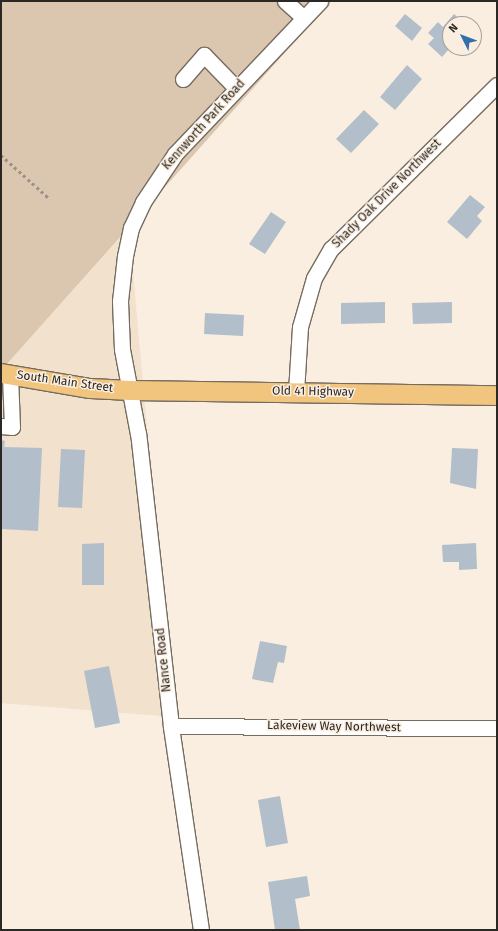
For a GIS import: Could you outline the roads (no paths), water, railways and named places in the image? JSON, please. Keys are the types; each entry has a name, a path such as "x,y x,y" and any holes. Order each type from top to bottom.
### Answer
{"main road":[{"name":"South Main Street","path":"6,374 90,388 130,390"},
{"name":"Old 41 Highway","path":"130,390 497,395"}],"street":[{"path":"285,1 304,18"},
{"name":"Kennworth Park Road","path":"130,390 122,349 120,301 131,228 158,177 236,88 320,1"},
{"path":"183,79 204,55 236,88"},
{"name":"Shady Oak Drive Northwest","path":"296,392 300,328 314,278 332,249 497,85"},
{"path":"1,426 12,427 6,374"},
{"name":"Nance Road","path":"130,390 171,726 201,930"},
{"name":"Lakeview Way Northwest","path":"171,726 497,728"}]}
